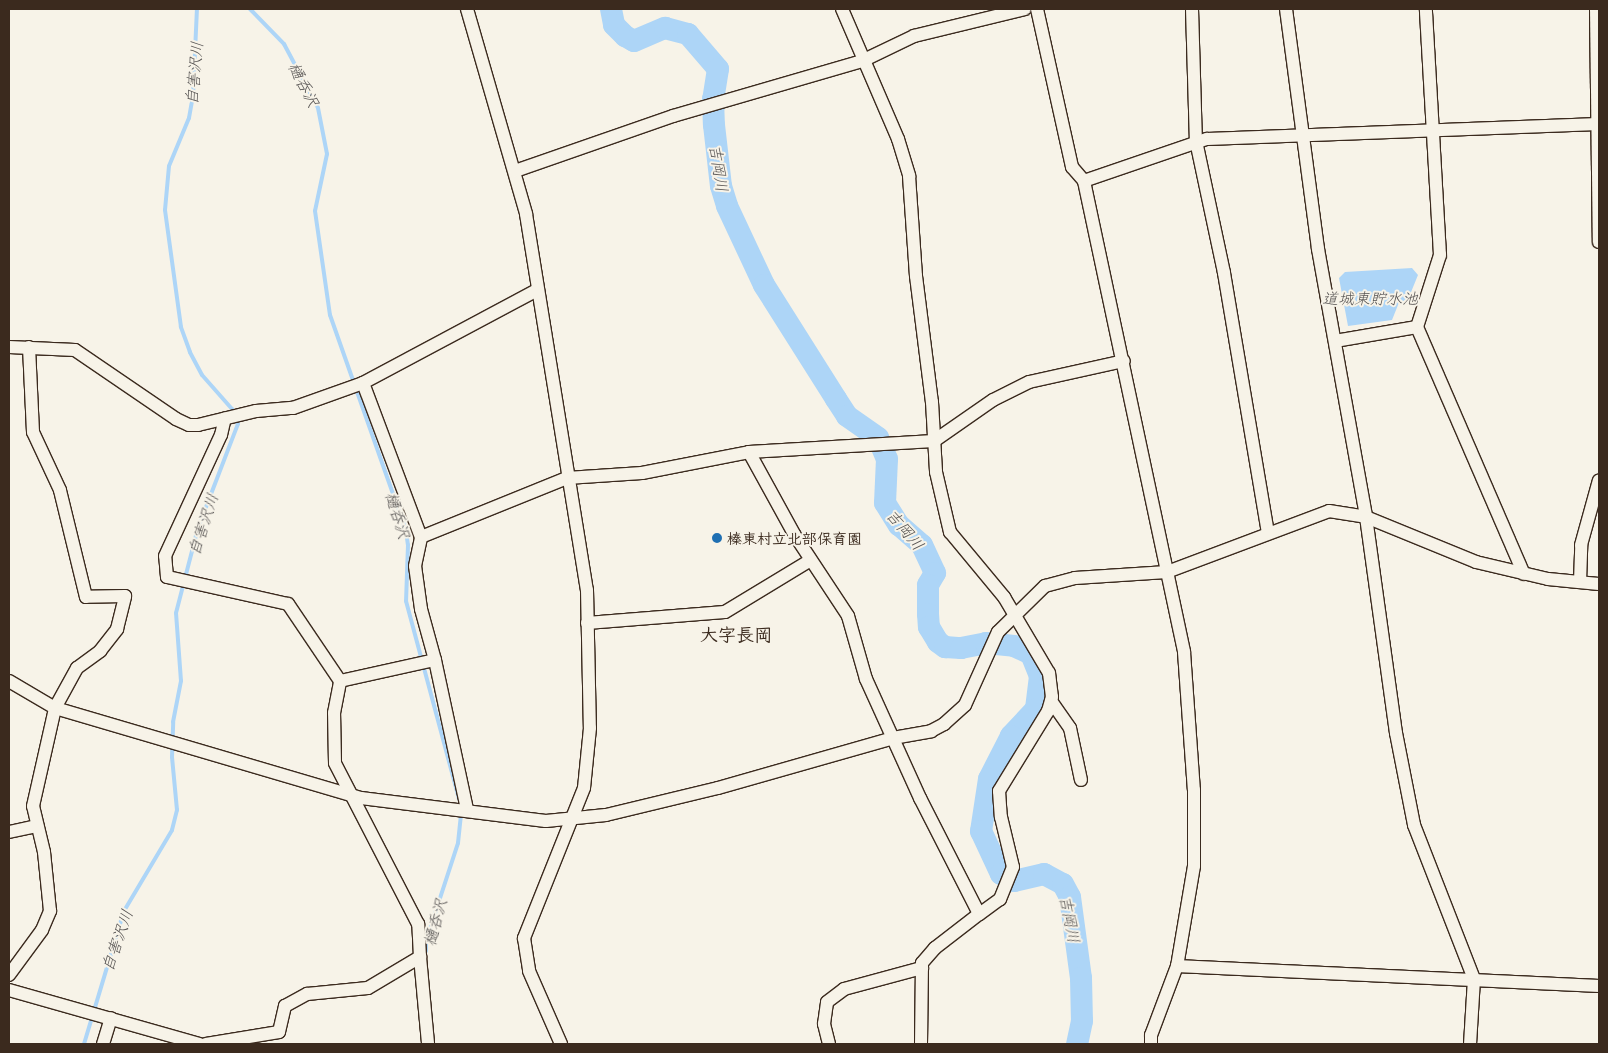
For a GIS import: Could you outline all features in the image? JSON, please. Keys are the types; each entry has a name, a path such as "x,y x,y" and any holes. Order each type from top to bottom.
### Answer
{"street":[{"path":"466,9 515,171 533,252 537,290 584,573 587,623 589,751 584,788 524,938 528,971 561,1044"},
{"path":"842,9 862,61 898,139 909,176 936,472 950,532 1004,596 1049,673 1051,701 1070,728 1081,780"},
{"path":"515,171 673,116 862,61 914,36 1026,9"},
{"path":"1037,9 1072,167 1084,181 1124,361 1184,652 1194,790 1194,866 1177,966 1151,1035 1151,1044"},
{"path":"1192,9 1196,141 1224,272 1268,533"},
{"path":"1286,9 1303,136 1335,341 1366,517 1396,733 1414,825 1474,979 1470,1044"},
{"path":"1426,9 1440,256 1416,328 1524,574"},
{"path":"1596,9 1599,124 1599,242"},
{"path":"1084,181 1196,141 1599,124"},
{"path":"9,347 75,350 189,425 256,411 294,408 363,383 537,290"},
{"path":"1335,341 1416,328"},
{"path":"9,975 42,930 50,911 38,826 33,806 55,708 77,668 100,651 117,629 125,596 86,597 60,490 33,432 29,347"},
{"path":"421,537 567,478 642,473 749,452 934,441 993,400 1029,382 1124,361"},
{"path":"363,383 421,537 415,566 421,609 435,660 467,809"},
{"path":"226,418 221,435 165,556 167,576 288,604 340,681 334,713 334,763 347,792 390,866 418,924 428,1044"},
{"path":"749,452 811,560 848,616 866,679 979,914"},
{"path":"1580,582 1581,545 1599,480"},
{"path":"9,681 55,708 347,792 398,804 467,809 546,822 606,815 718,788 893,738 931,731 944,724 965,705 998,632 1013,614 1045,586 1074,578 1167,572 1329,511 1366,517 1476,562 1524,574 1599,586"},
{"path":"587,623 725,612 811,560"},
{"path":"340,681 435,660"},
{"path":"921,1044 922,963 935,948 1000,899 1013,867 1001,817 999,791 1051,701"},
{"path":"9,832 38,826"},
{"path":"206,1044 279,1032 285,1006 307,994 368,988 420,957"},
{"path":"1177,966 1599,986"},
{"path":"829,1044 824,1024 827,1002 844,989 922,968"},
{"path":"9,990 200,1044"},
{"path":"102,1044 109,1017"}],"water":[{"name":"道城東貯水池","path":"1412,268 1418,275 1407,302 1400,300 1392,320 1348,326 1339,278 1345,272"}],"waterway":[{"name":"自害沢川","path":"84,1044 124,911 172,830 177,810 172,757 173,722 181,681 176,613 198,528 238,424 232,409 202,375 190,352 181,327 165,210 169,166 189,118 193,96 197,9"},
{"name":"樋呑沢","path":"250,9 284,44 318,108 327,154 315,211 330,315 406,531 408,545 406,601 459,799"},
{"name":"吉岡川","path":"611,9 614,25 625,36 634,41 665,28 688,34 718,69 713,99 714,125 721,186 727,206 764,285 847,416 878,438 887,459 885,503 899,525 922,545 935,573 928,585 928,614 929,627 938,642 945,647 961,648 986,643 1014,646 1031,654 1040,676 1036,709 1011,736 989,779 981,831 1001,874 1014,881 1044,874 1063,884 1070,897 1081,978 1082,1021 1077,1044"},
{"name":"樋呑沢","path":"426,951 426,941 458,843 461,813"}],"place":[{"name":"榛東村立北部保育園","path":"717,538"}],"district":[{"name":"大字長岡","path":"736,634"}]}
